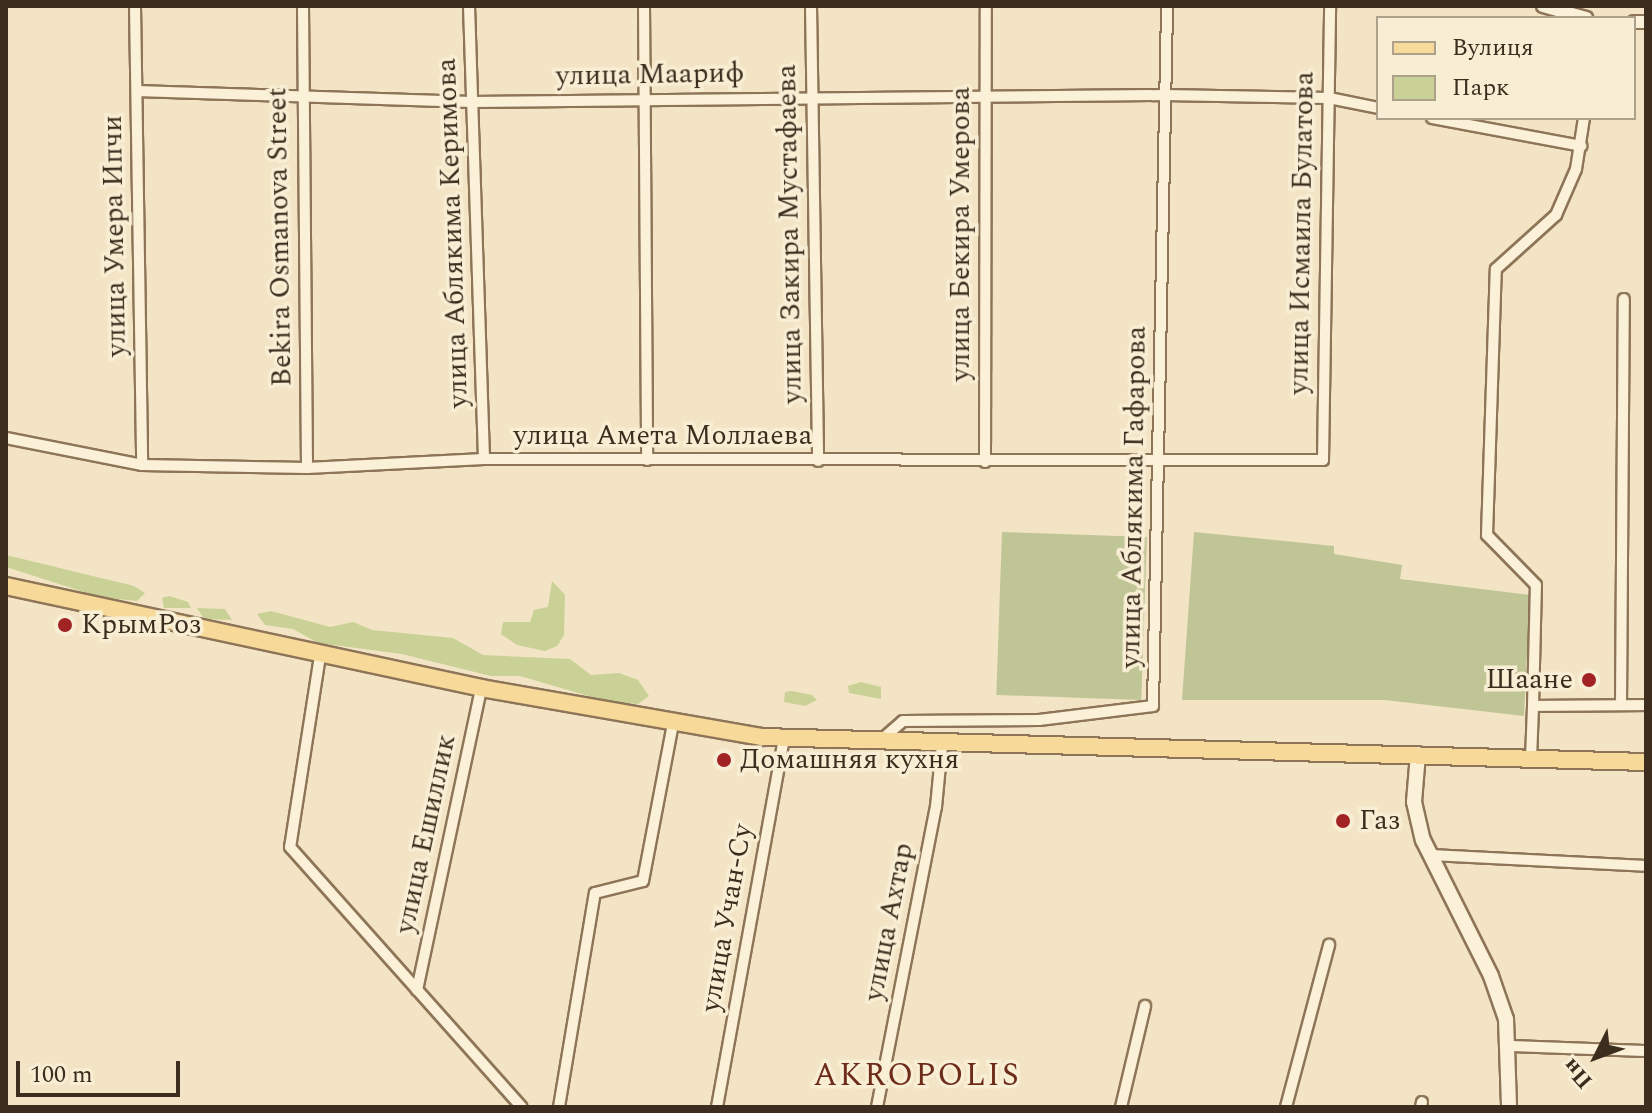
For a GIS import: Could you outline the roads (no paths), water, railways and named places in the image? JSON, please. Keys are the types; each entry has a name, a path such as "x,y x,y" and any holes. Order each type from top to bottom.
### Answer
{"main road":[{"path":"6,586 320,656 481,688 673,723 784,738 942,745 1418,754 1646,762"},
{"path":"1418,754 1414,802 1431,855 1491,976 1510,1046 1509,1107"}],"street":[{"name":"улица Умера Ипчи","path":"135,6 142,465"},
{"name":"Bekira Osmanova Street","path":"303,6 307,468"},
{"name":"улица Аблякима Керимова","path":"469,6 484,459"},
{"path":"644,6 648,97 647,460"},
{"name":"улица Закира Мустафаева","path":"811,6 809,98 818,461"},
{"name":"улица Бекира Умерова","path":"985,462 986,6"},
{"name":"улица Аблякима Гафарова","path":"879,742 903,721 1039,720 1153,706 1161,459 1167,6"},
{"name":"улица Исмаила Булатова","path":"1323,460 1330,6"},
{"path":"1543,6 1579,16"},
{"name":"улица Маариф","path":"137,91 472,102 648,97 1164,95 1329,98 1376,108"},
{"path":"1443,120 1581,146"},
{"path":"1531,759 1536,585 1487,535 1496,269 1556,215 1581,146 1584,120"},
{"path":"1621,703 1624,299"},
{"name":"улица Амета Моллаева","path":"6,438 142,465 307,468 484,459 985,462 1323,460"},
{"path":"320,656 290,847 522,1107"},
{"name":"улица Ешиллик","path":"417,990 481,688"},
{"path":"1533,706 1646,705"},
{"path":"559,1107 595,893 643,881 673,723"},
{"name":"улица Учан-Су","path":"717,1107 784,738"},
{"name":"улица Ахтар","path":"877,1107 936,807 942,745"},
{"path":"1431,855 1646,866"},
{"path":"1286,1107 1329,945"},
{"path":"1121,1107 1145,1006"},
{"path":"1510,1046 1646,1051"}],"place":[{"name":"КрымРоз","path":"65,625"},
{"name":"Шаане","path":"1589,680"},
{"name":"Домашняя кухня","path":"724,760"},
{"name":"Газ","path":"1343,821"}],"district":[{"name":"AKROPOLIS","path":"917,1076"}]}
